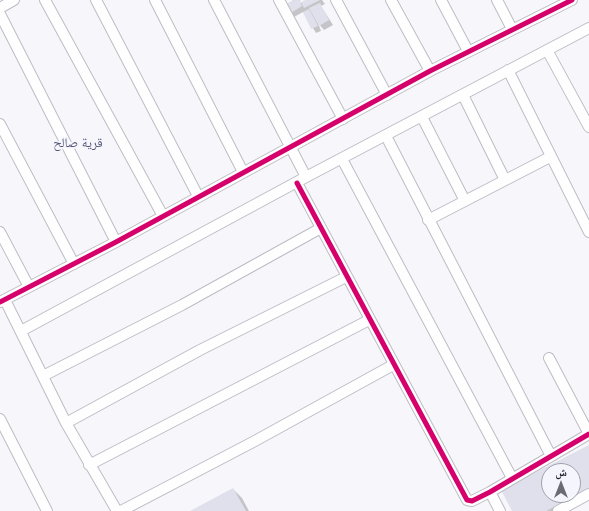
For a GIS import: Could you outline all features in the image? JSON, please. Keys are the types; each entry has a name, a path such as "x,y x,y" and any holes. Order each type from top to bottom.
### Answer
{"street":[{"path":"0,8 14,0"},
{"path":"44,0 163,216"},
{"path":"96,0 198,196"},
{"path":"155,0 243,172"},
{"path":"214,0 306,177"},
{"path":"279,0 343,119"},
{"path":"336,0 387,95"},
{"path":"391,0 430,71"},
{"path":"441,0 468,51"},
{"path":"497,0 512,29"},
{"path":"117,511 66,423 21,331 2,301 116,242 290,146 512,29 556,3 572,0"},
{"path":"0,14 116,242"},
{"path":"21,331 296,182 589,28"},
{"path":"547,50 589,127"},
{"path":"508,70 550,157 589,232"},
{"path":"463,95 505,180"},
{"path":"422,117 466,201"},
{"path":"0,124 74,264"},
{"path":"386,136 551,456"},
{"path":"428,220 550,157"},
{"path":"342,159 512,478"},
{"path":"296,182 393,365 467,500 472,501 490,492 589,434 549,358"},
{"path":"43,376 182,305 321,228"},
{"path":"0,232 29,287"},
{"path":"66,423 200,350 346,277"},
{"path":"89,465 369,320"},
{"path":"121,511 254,442 393,365"},
{"path":"0,419 2,430 47,511"},
{"path":"490,492 500,511"},
{"path":"558,511 589,494"}],"building":[{"path":"294,0 299,0 302,6 289,14 284,5"},
{"path":"305,0 320,0 304,8 301,2"},
{"path":"320,3 329,20 319,26 309,8"},
{"path":"309,9 318,26 311,29 303,12"},
{"path":"589,445 589,489 581,493 581,463 554,463"},
{"path":"541,470 541,503 562,503 546,511 512,511 501,490"},
{"path":"233,488 246,511 190,511"}],"cycle path":[{"path":"0,302 116,242 430,71 572,0"},
{"path":"297,183 467,500 472,501 490,492 589,434"}],"district":[{"name":"قرية صالح","path":"78,143"}]}
